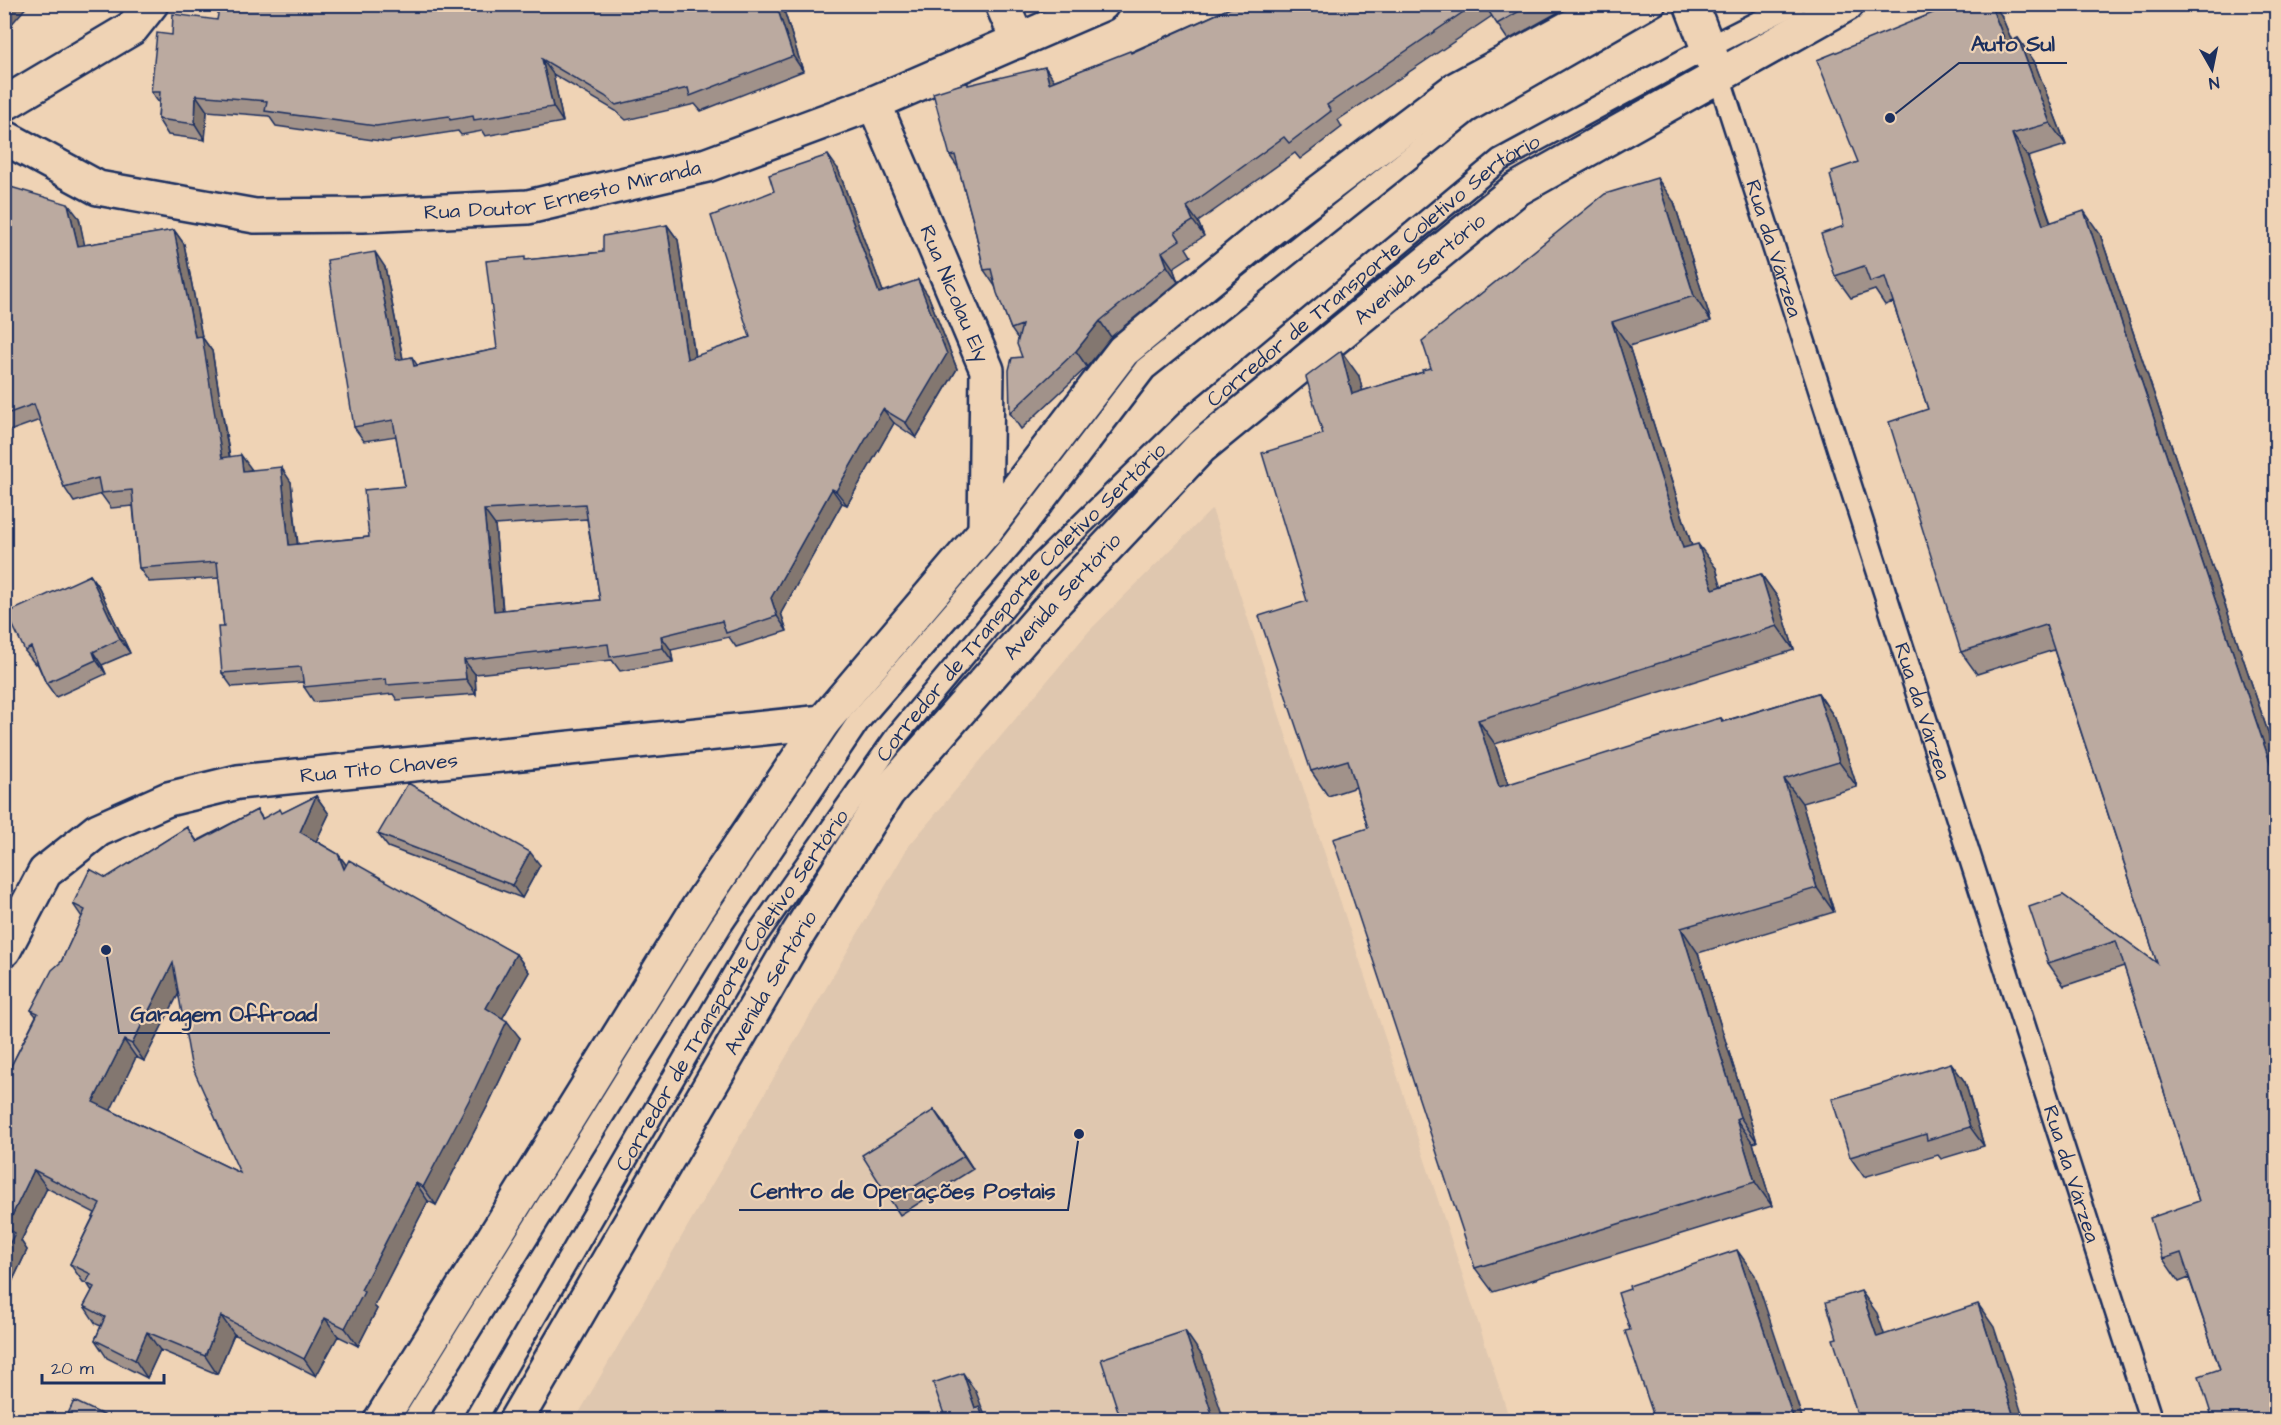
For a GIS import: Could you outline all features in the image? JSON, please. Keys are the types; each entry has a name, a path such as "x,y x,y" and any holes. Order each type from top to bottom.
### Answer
{"main road":[{"path":"4,104 132,28 152,4"},
{"path":"1002,4 1018,41"},
{"name":"Rua Doutor Ernesto Miranda","path":"4,137 98,188 255,216 363,215 528,207 707,165 874,103 1102,4"},
{"path":"381,1420 698,908 823,722 986,531 1123,351 1272,228 1456,89 1613,4"},
{"name":"Rua da Várzea","path":"1691,4 1713,62"},
{"name":"Avenida Sertório","path":"516,1420 798,934 888,792 1046,612 1201,447 1517,189 1713,62 1848,4"},
{"name":"Rua Nicolau Ely","path":"874,103 987,370 986,531"},
{"name":"Rua Tito Chaves","path":"4,950 45,872 98,830 168,799 237,782 823,722"}],"lane":[{"name":"Corredor de Transporte Coletivo Sertório","path":"414,1420 721,925 858,722 1011,545 1144,369 1467,112 1655,4"},
{"name":"Corredor de Transporte Coletivo Sertório","path":"475,1420 754,939 898,734 1040,565 1193,416 1500,160 1713,62 1794,4"},
{"name":"Rua da Várzea","path":"1713,62 2151,1420"},
{"path":"823,722 858,722"}],"shaded area":[{"path":"1212,509 1510,1420 575,1420 908,847 1089,631"}],"building":[{"path":"220,4 776,4 793,56 690,96 688,88 616,105 605,96 542,59 553,107 474,120 473,116 450,120 449,116 376,126 265,111 267,101 196,95 195,124 158,119 160,92 151,92 157,33 172,35 173,14 217,20"},
{"path":"1239,4 1475,4 1327,105 1331,111 1289,143 1284,137 1187,207 1193,221 1175,232 1180,240 1162,252 1167,266 1100,321 1076,351 1010,413 1009,370 1012,358 1022,357 1017,344 1022,325 1011,329 997,293 991,269 984,270 955,155 950,156 933,93 968,82 968,85 1045,67 1049,83 1130,51 1131,53"},
{"path":"1484,4 1532,4 1497,24"},
{"path":"1955,4 1990,4 2006,43 2018,38 2050,123 2012,134 2043,225 2084,211 2277,783 2277,1420 2213,1420 2199,1376 2220,1369 2181,1253 2163,1259 2150,1218 2199,1201 2116,941 2048,963 2029,907 2063,895 2157,963 2046,625 1961,652 1889,422 1928,409 1885,277 1870,282 1864,266 1835,276 1821,234 1844,226 1830,175 1832,171 1858,162 1817,60"},
{"path":"828,155 879,293 918,280 947,354 906,423 883,409 836,491 832,489 771,598 777,616 726,633 722,621 661,636 663,648 610,657 608,644 464,660 466,679 387,685 386,679 304,687 301,667 222,673 218,627 224,627 217,562 139,568 132,490 101,493 98,478 64,487 34,404 4,415 4,215 8,213 4,204 4,185 68,204 78,246 174,230 195,337 202,336 222,458 241,455 243,471 281,467 289,545 369,537 364,490 405,486 393,420 354,427 327,260 375,252 396,360 412,357 414,366 497,349 486,261 525,257 525,260 603,252 603,236 667,225 687,359 750,337 711,216 774,191 769,175","holes":["585,504 600,600 494,611 484,510"]},
{"path":"1657,178 1694,296 1612,322 1683,548 1698,544 1713,589 1761,574 1777,626 1478,720 1499,787 1713,720 1721,718 1722,722 1818,693 1839,762 1784,779 1817,888 1681,928 1740,1117 1736,1119 1755,1182 1475,1268 1333,839 1368,828 1348,760 1311,771 1259,616 1307,601 1262,453 1323,434 1306,377 1341,351 1352,394 1431,368 1422,341 1605,194"},
{"path":"90,575 120,639 93,652 96,660 46,683 31,647 25,651 7,613"},
{"path":"408,783 530,852 512,885 378,834"},
{"path":"316,796 300,832 338,854 344,869 349,860 516,954 486,1008 507,1021 475,1089 423,1187 416,1183 361,1290 364,1292 345,1328 325,1318 304,1359 221,1316 205,1356 147,1332 135,1360 95,1340 105,1317 84,1306 94,1287 86,1283 91,1274 70,1264 100,1204 34,1170 6,1228 15,1233 4,1254 4,1070 8,1072 38,1013 31,1010 52,970 61,962 85,910 73,904 90,869 106,878 187,827 197,842 257,810 262,819 280,809 282,813","holes":["173,963 191,1064 240,1173 93,1102 124,1040 132,1044"]},
{"path":"1951,1063 1970,1127 1927,1140 1926,1134 1850,1157 1832,1099"},
{"path":"934,1110 964,1156 891,1201 862,1155"},
{"path":"1737,1250 1794,1420 1655,1420 1625,1331 1630,1330 1618,1293 1630,1289 1629,1286"},
{"path":"1861,1291 1877,1337 1978,1304 2015,1420 1859,1420 1833,1339 1837,1338 1826,1302"},
{"path":"1185,1331 1214,1420 1121,1420 1101,1359"},
{"path":"963,1373 975,1408 979,1406 984,1420 935,1420 945,1417 933,1383"},
{"path":"74,1401 114,1420 65,1420"}],"place":[{"name":"Auto Sul","path":"1890,118"},
{"name":"Garagem Offroad","path":"106,950"},
{"name":"Centro de Operações Postais","path":"1079,1134"}]}
